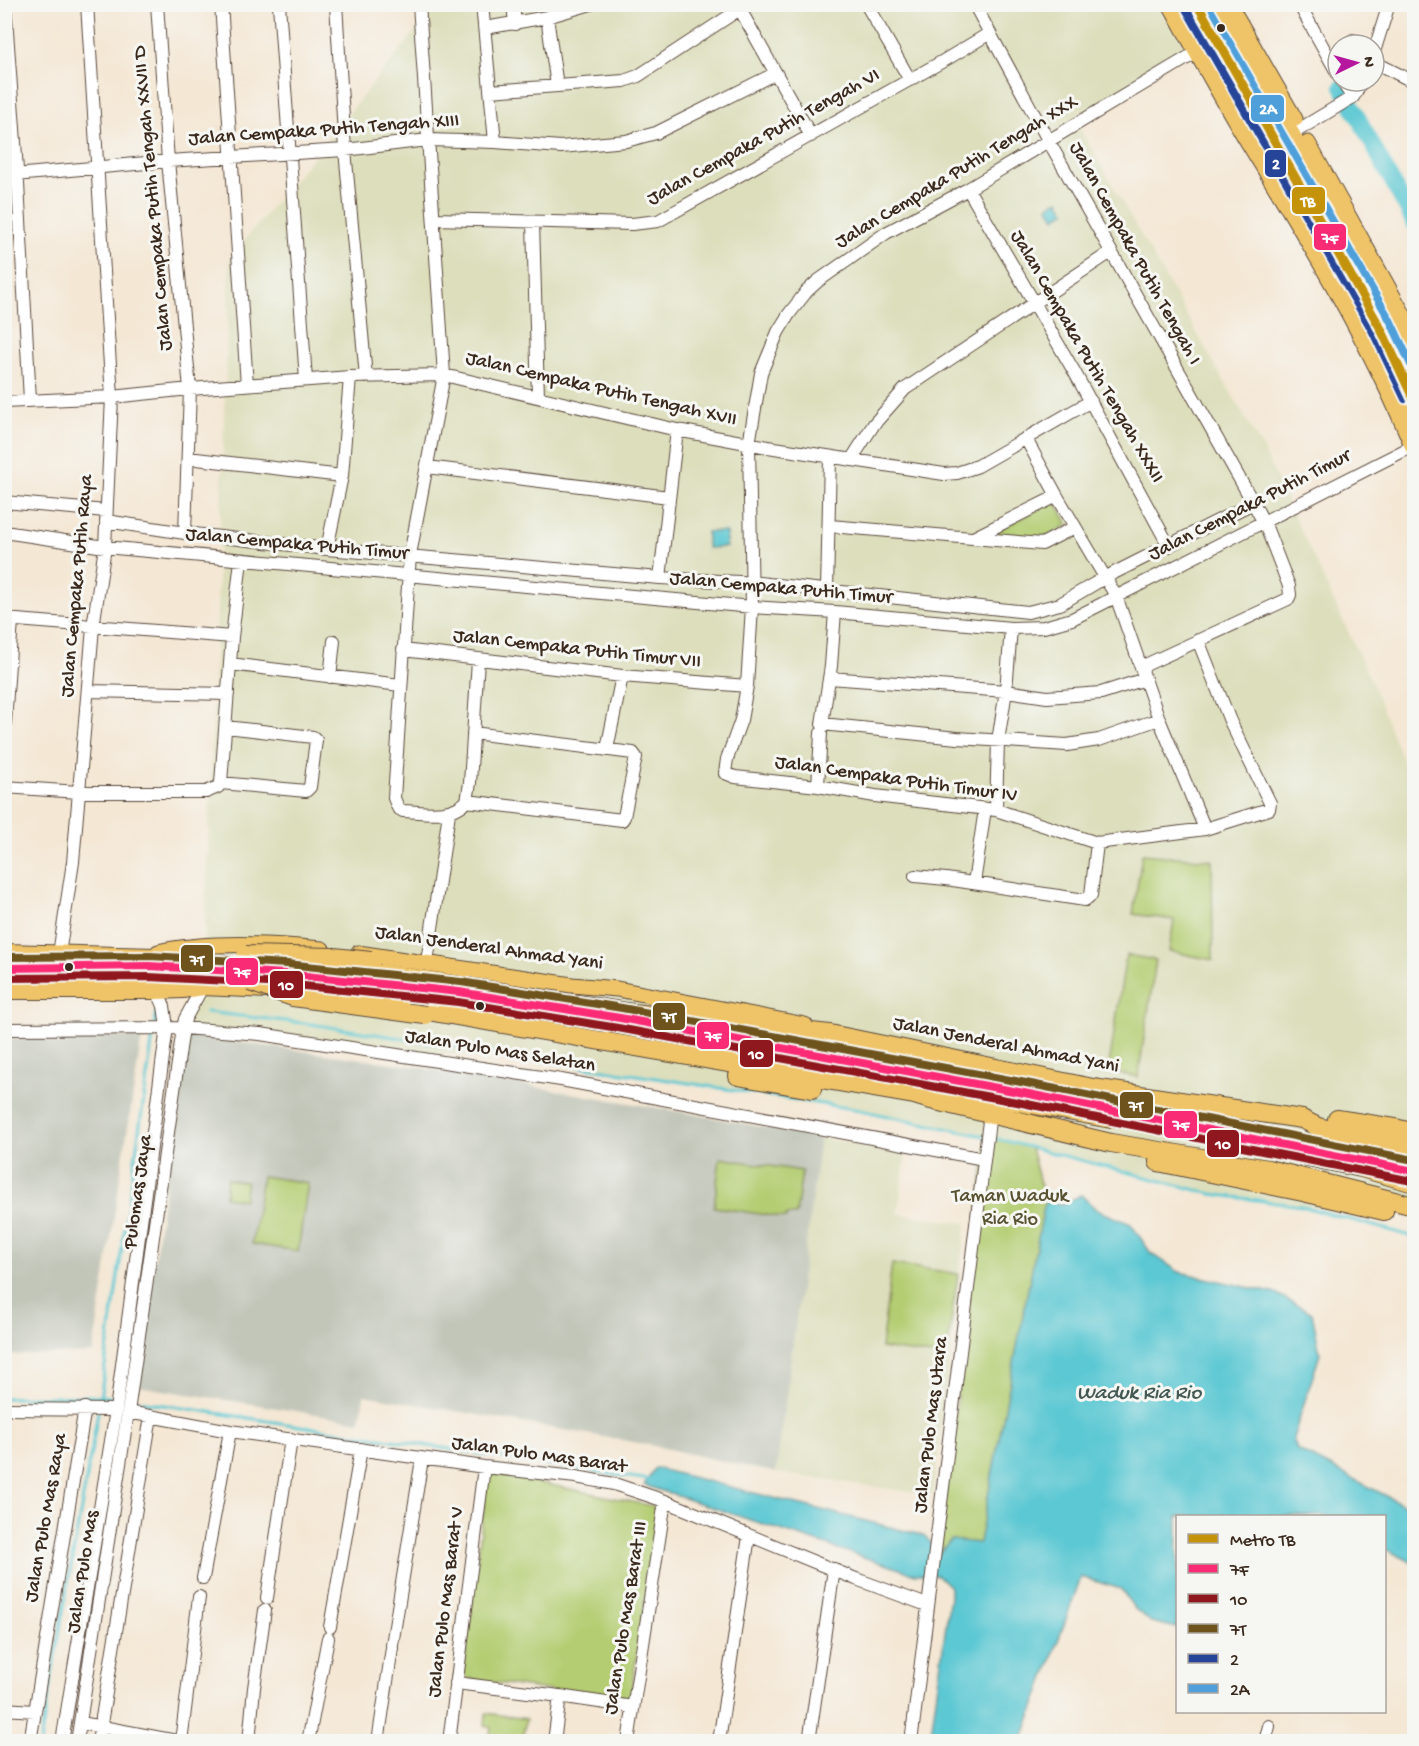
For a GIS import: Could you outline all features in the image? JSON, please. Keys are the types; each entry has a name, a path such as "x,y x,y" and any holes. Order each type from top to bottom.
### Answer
{"highway":[{"name":"Jalan Jenderal Ahmad Yani","path":"4,953 292,962 450,983 633,1013 825,1031 1074,1084 1310,1123 1414,1147"},
{"path":"179,962 205,955 334,957 439,970 524,988 650,1010 825,1031"},
{"path":"4,963 179,962 317,971 510,996 782,1042 1414,1167"},
{"path":"292,962 292,991"},
{"path":"343,998 347,969"},
{"path":"4,975 147,973 404,995 735,1051 1162,1128 1361,1168 1414,1183"},
{"path":"250,982 293,997 425,1015 571,1041 653,1056 772,1083 913,1100 927,1099"},
{"path":"4,990 160,998 182,989 203,986 292,991 343,998 891,1090 989,1117 1111,1143 1268,1169 1414,1206"},
{"name":"Jalan Jenderal Ahmad Yani","path":"1174,1101 1183,1111 1414,1160"},
{"path":"1310,1123 1322,1117 1414,1133"},
{"path":"1111,1143 1151,1161 1303,1192 1414,1206"}],"main road":[{"path":"1170,4 1349,311 1382,375 1414,448"},
{"path":"1185,4 1371,330 1414,422"},
{"path":"1217,4 1414,357"},
{"path":"1229,4 1269,71 1414,334"},
{"path":"1267,172 1287,180"},
{"path":"1324,193 1326,174"},
{"path":"1371,330 1394,318"},
{"name":"Jalan Jenderal Ahmad Yani","path":"138,956 179,948 301,947 428,962 510,977 640,993 799,1023 825,1031"}],"street":[{"path":"5,4 11,176 30,400"},
{"name":"Jalan Cempaka Putih Raya","path":"59,954 73,862 93,627 105,545 112,397 87,4"},
{"name":"Jalan Cempaka Putih Tengah XXVII D","path":"157,4 168,161 190,389 185,533"},
{"path":"221,4 247,384"},
{"path":"279,4 306,380"},
{"path":"336,4 345,150 366,377"},
{"name":"Jalan Cempaka Putih Tengah XVII","path":"419,4 444,375 409,564 400,685 395,803 403,811 449,813"},
{"path":"482,4 495,142"},
{"path":"513,4 515,24"},
{"path":"485,28 547,17 565,9 591,4"},
{"path":"866,4 910,80"},
{"name":"Jalan Cempaka Putih Tengah I","path":"974,4 1048,141 1258,512 1289,586 1289,598 1198,640"},
{"path":"1299,4 1326,52"},
{"path":"1378,33 1389,4"},
{"path":"490,91 624,81 638,76 739,7 811,136"},
{"path":"547,17 557,86"},
{"name":"Jalan Cempaka Putih Tengah VI","path":"434,219 632,224 658,221 990,33"},
{"name":"Jalan Cempaka Putih Tengah XXX","path":"727,775 724,770 741,720 747,686 752,605 749,444 761,373 778,332 807,291 853,255 886,233 968,189 1197,52"},
{"path":"1386,68 1414,82"},
{"name":"Jalan Cempaka Putih Tengah XIII","path":"11,176 168,161 345,150 428,140 561,147 626,141 656,133 776,73"},
{"path":"1300,129 1336,109 1354,93"},
{"name":"Jalan Cempaka Putih Tengah XXXII","path":"968,189 1091,401 1169,546"},
{"path":"532,222 538,397"},
{"path":"851,460 874,424 905,389 1111,252"},
{"path":"4,402 112,397 350,377 444,375"},
{"name":"Jalan Cempaka Putih Tengah XVII","path":"444,375 677,430 749,444 944,474 957,473 978,466 1091,401"},
{"path":"327,549 342,476 350,377"},
{"path":"660,578 677,430"},
{"path":"1026,439 1111,586 1160,719 1205,829"},
{"name":"Jalan Cempaka Putih Timur","path":"4,532 241,560 409,564 752,605 1011,628 1044,627 1072,619 1111,586 1258,512 1414,448"},
{"path":"827,591 830,457"},
{"path":"188,458 342,476"},
{"path":"427,467 669,497"},
{"path":"973,538 1057,496"},
{"path":"4,502 185,533 327,549 409,564 660,578 827,591 1028,612 1060,604 1111,586 1169,546 1258,512"},
{"path":"830,526 1042,544 1075,526"},
{"path":"4,787 80,792 206,792 218,787 221,783 232,637 241,560"},
{"path":"818,786 822,728 836,612"},
{"path":"4,737 8,619 232,637"},
{"path":"974,883 990,810 1006,691 1011,628"},
{"path":"829,678 1006,691 1047,697 1070,697 1101,693 1143,673 1198,640"},
{"name":"Jalan Cempaka Putih Timur IV","path":"727,775 990,810 1096,843 1205,829 1269,809 1270,803 1230,721 1198,640"},
{"path":"330,677 334,641"},
{"name":"Jalan Cempaka Putih Timur VII","path":"403,650 622,676 747,686"},
{"path":"428,962 449,813 458,809 466,801 470,783 478,660"},
{"path":"230,664 400,685"},
{"path":"607,749 622,676"},
{"path":"88,691 228,694"},
{"path":"822,728 998,741 1080,744 1112,736 1160,719"},
{"path":"221,783 306,791 310,787 315,738 226,727"},
{"path":"466,801 622,820 636,757 633,753 607,749 473,733"},
{"path":"915,876 1085,900 1091,896 1096,843"},
{"name":"Pulomas Jaya","path":"125,1387 184,1023 203,986"},
{"name":"Pulomas Jaya","path":"128,1411 125,1387 167,1024 160,998"},
{"name":"Jalan Pulo Mas Selatan","path":"4,1029 184,1023 561,1080 984,1157"},
{"name":"Jalan Pulo Mas Utara","path":"911,1742 989,1117"},
{"name":"Jalan Pulo Mas Barat","path":"4,1409 88,1408 128,1411 230,1431 603,1482 632,1489 665,1501 834,1569 928,1599"},
{"name":"Jalan Pulo Mas Raya","path":"30,1742 88,1408"},
{"path":"98,1742 128,1411"},
{"name":"Jalan Pulo Mas","path":"77,1742 82,1724 128,1411"},
{"name":"Jalan Pulo Mas","path":"62,1742 128,1411"},
{"path":"203,1578 230,1431"},
{"path":"249,1742 266,1604 291,1439"},
{"path":"308,1742 361,1449"},
{"path":"378,1742 422,1459"},
{"name":"Jalan Pulo Mas Barat V","path":"449,1742 484,1467"},
{"name":"Jalan Pulo Mas Barat III","path":"628,1742 665,1501"},
{"path":"719,1742 749,1536"},
{"path":"809,1742 834,1569"},
{"path":"82,1724 181,1741 199,1597"},
{"path":"456,1683 633,1707"},
{"path":"554,1742 560,1696"},
{"path":"4,1709 35,1711"},
{"path":"1265,1742 1269,1726"}],"shaded area":[{"path":"437,5 1163,5 1190,52 1074,118 1263,449 1373,685 1414,790 1414,1196 1375,1214 1212,1194 971,1132 850,1108 495,1054 404,1054 183,1028 203,986 230,258"},
{"path":"186,1035 412,1066 820,1138 776,1473 650,1445 364,1395 360,1421 137,1386"},
{"path":"142,1036 93,1353 5,1355 5,1038"},
{"path":"820,1138 906,1151 898,1214 966,1223 933,1495 776,1473"}],"green space":[{"path":"1241,62 1386,322 1381,325 1231,68"},
{"path":"1055,501 1068,525 1044,538 990,534"},
{"path":"1142,854 1212,860 1213,960 1169,951 1174,920 1133,914"},
{"path":"1126,955 1156,960 1138,1077 1108,1072"},
{"name":"Taman Waduk Ria Rio","path":"987,1136 1031,1148 1045,1202 979,1543 951,1540 939,1554"},
{"path":"720,1158 802,1171 796,1215 787,1215 786,1218 714,1207"},
{"path":"262,1176 308,1183 298,1251 252,1244"},
{"path":"227,1179 247,1182 244,1200 225,1197"},
{"path":"892,1264 958,1274 946,1357 881,1348"},
{"path":"488,1472 658,1507 630,1702 463,1678"},
{"path":"486,1713 526,1719 522,1741 489,1741 491,1727 485,1726"}],"water":[{"path":"1059,200 1066,211 1055,218 1048,206"},
{"path":"707,532 726,532 726,547 707,548"},
{"name":"Waduk Ria Rio","path":"1081,1195 1097,1210 1131,1224 1150,1252 1179,1272 1277,1294 1312,1313 1320,1354 1293,1438 1297,1450 1414,1510 1414,1563 1386,1549 1386,1515 1176,1515 1176,1628 1151,1622 1134,1608 1121,1589 1081,1577 1022,1741 930,1741 950,1596 950,1587 938,1575 915,1574 644,1485 655,1468 925,1536 939,1553 951,1540 979,1543 1045,1202 1064,1204"}],"waterway":[{"path":"1345,93 1414,223"},
{"path":"155,1024 156,1012"},
{"path":"206,1012 311,1024 854,1109 984,1136"},
{"path":"99,1406 153,1036"},
{"path":"990,1137 1212,1194 1301,1206 1414,1237"},
{"path":"4,1398 100,1396 114,1398"},
{"path":"132,1400 650,1480"},
{"path":"40,1742 98,1412"}],"metro line":[{"name":"TB","path":"1197,4 1381,329 1414,400"}],"transit line":[{"name":"7F","path":"1195,4 1381,325 1414,395"},
{"name":"2A","path":"1207,4 1390,320 1414,371"},
{"name":"2","path":"1186,9 1372,330 1405,399"},
{"name":"7T","path":"4,957 150,956 287,964 461,982 622,1008 1021,1082 1414,1160"},
{"name":"7F","path":"4,968 149,966 286,974 459,992 620,1018 1019,1092 1414,1171"},
{"name":"10","path":"4,978 149,977 285,984 458,1002 618,1028 1017,1102 1412,1181"}]}
